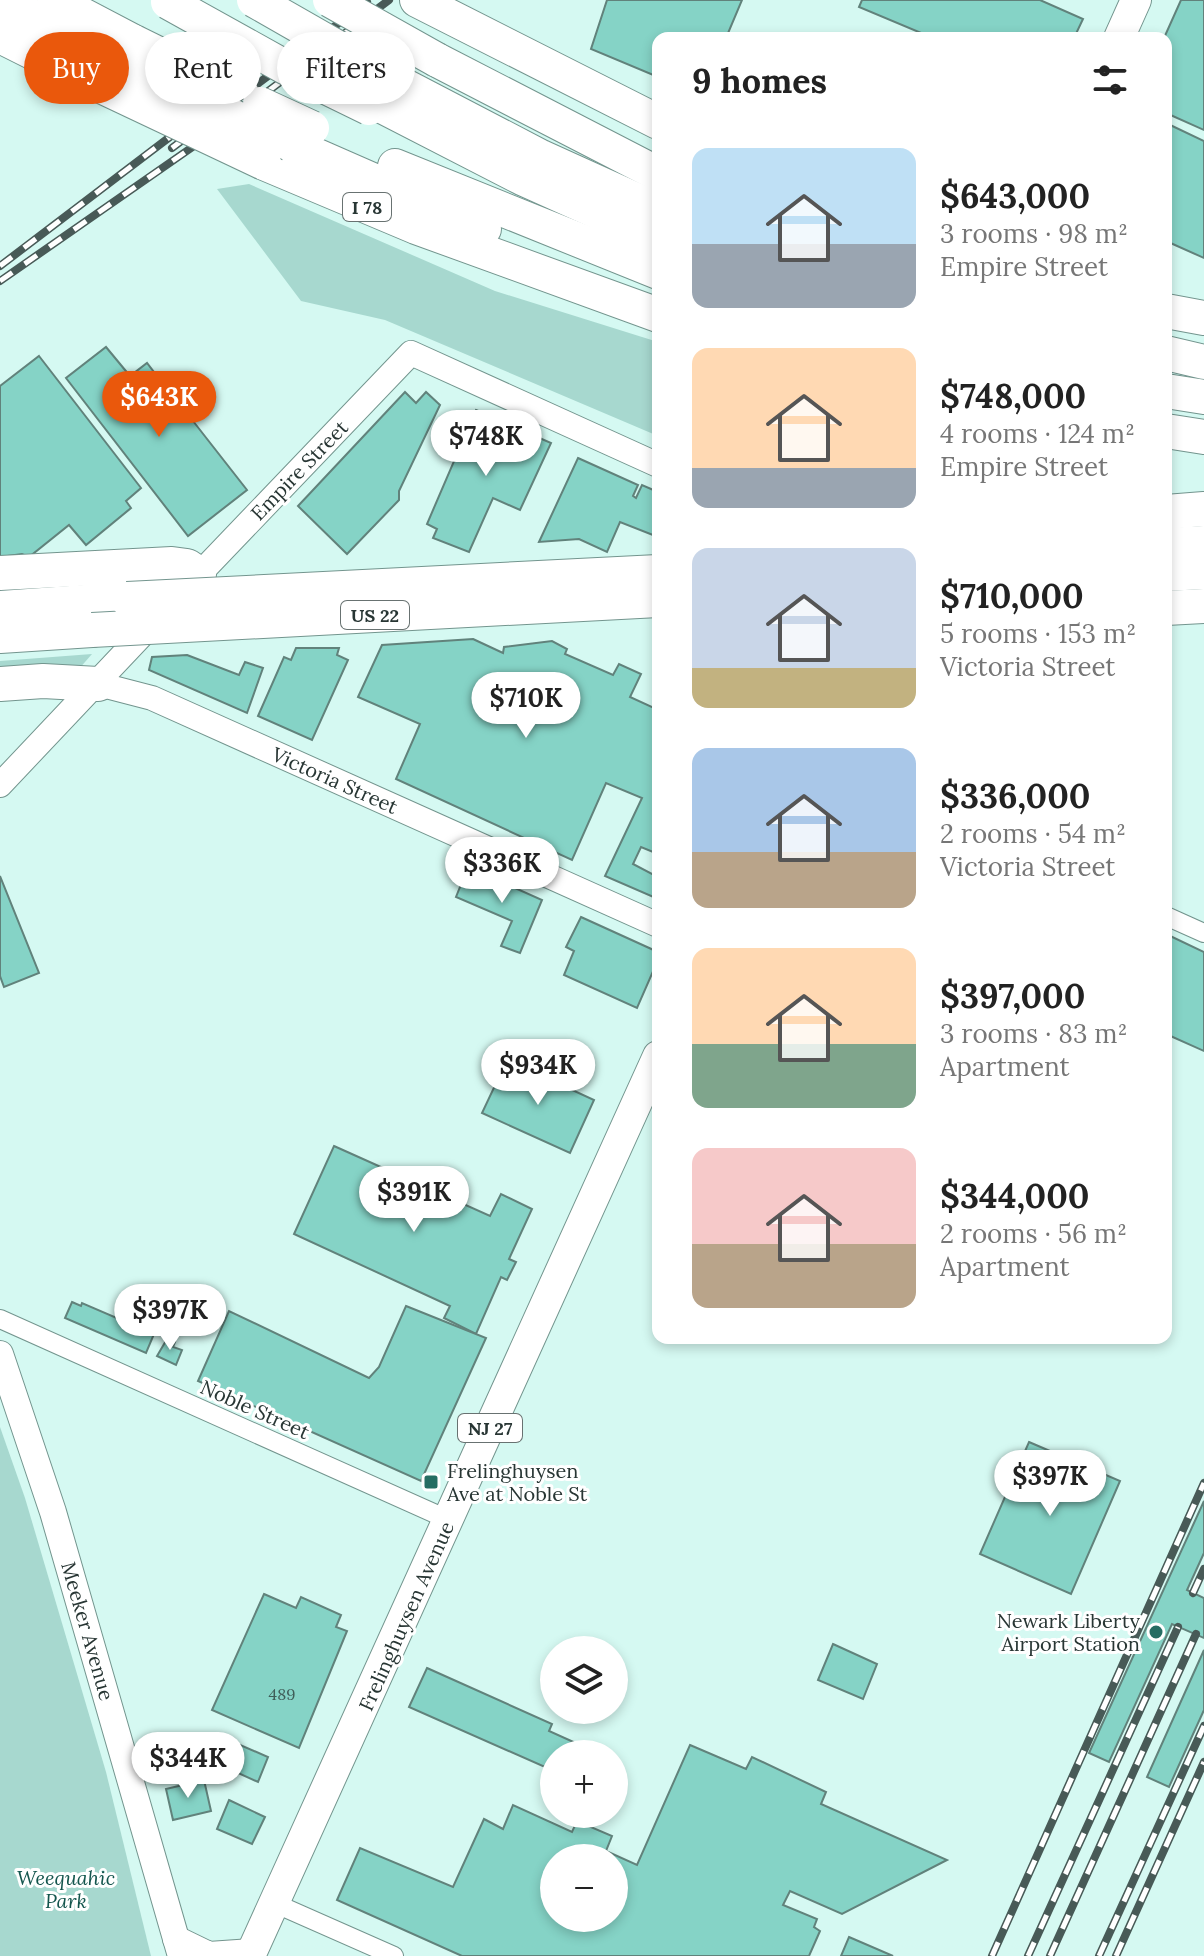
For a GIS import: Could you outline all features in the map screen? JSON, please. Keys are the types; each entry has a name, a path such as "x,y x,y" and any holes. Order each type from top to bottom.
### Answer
{"highway":[{"path":"0,0 79,32"},
{"path":"54,0 98,32"},
{"path":"254,0 296,32"},
{"path":"330,0 455,47 508,75 595,142 652,171"},
{"path":"362,0 652,150"},
{"path":"417,0 455,47"},
{"path":"177,1 277,48"},
{"name":"I 78","path":"0,36 84,78 288,145 476,226 571,263 652,311"},
{"path":"129,53 288,145 652,297"},
{"path":"508,75 652,120"},
{"path":"395,104 585,192 652,235"},
{"path":"585,192 652,209"},
{"path":"571,263 652,271"},
{"path":"1172,312 1204,318"},
{"path":"1172,328 1204,334"},
{"path":"1172,355 1204,364"},
{"path":"1172,361 1204,364"},
{"path":"1172,392 1204,397"},
{"path":"1172,432 1204,437"},
{"path":"1172,512 1204,509"},
{"path":"1172,545 1204,543"},
{"path":"0,573 172,564 187,566 199,574"},
{"name":"US 22","path":"0,608 652,572"},
{"path":"1172,574 1204,572"},
{"name":"US 22","path":"0,636 652,600"},
{"path":"1172,608 1204,606"},
{"path":"0,684 52,681 98,684"}],"main road":[{"path":"1122,32 1136,0"},
{"name":"Frelinghuysen Avenue","path":"251,1954 652,1069"},
{"name":"Meeker Avenue","path":"0,1354 53,1512 178,1948"},
{"path":"178,1948 209,1955 251,1954"}],"street":[{"name":"Empire Street","path":"0,785 411,353 652,462"},
{"name":"Victoria Street","path":"98,684 152,698 652,922"},
{"path":"1172,919 1204,933"},
{"name":"Noble Street","path":"0,1319 449,1520"},
{"path":"274,1903 394,1956"}],"green space":[{"path":"249,184 495,291 652,340 652,433 385,320 301,301 217,189"},
{"path":"92,654 78,670 0,675 0,661"},
{"name":"Weequahic Park","path":"0,1427 25,1498 106,1772 151,1956 0,1956"}],"building":[{"path":"607,0 742,0 729,32 652,32 652,74 591,49"},
{"path":"862,0 1040,0 1083,19 1077,32 919,32 859,7"},
{"path":"1181,0 1204,0 1204,130 1172,116 1172,32 1167,32"},
{"path":"1172,126 1204,141 1204,258 1172,244"},
{"path":"106,347 130,376 147,363 164,385 175,376 186,389 175,398 247,490 188,536 66,378"},
{"path":"39,356 141,488 126,501 131,508 86,545 69,525 29,557 22,554 0,557 0,386"},
{"path":"405,392 416,403 426,392 440,405 399,491 399,500 347,554 298,506"},
{"path":"476,410 551,443 520,510 493,498 469,552 433,538 437,529 427,524"},
{"path":"578,458 638,485 633,496 636,498 642,485 652,489 652,535 620,522 607,552 579,539 539,542"},
{"path":"473,639 503,653 504,647 552,641 567,649 565,654 613,675 619,664 641,674 630,697 652,707 652,852 641,847 633,864 652,874 652,896 605,876 642,798 606,783 572,860 396,779 420,724 358,697 382,645"},
{"path":"296,648 339,648 337,655 348,660 312,740 258,716 284,657 291,660"},
{"path":"187,655 239,675 245,662 263,668 247,713 149,670 152,657"},
{"path":"468,867 542,900 520,953 501,946 512,921 456,897"},
{"path":"0,876 39,973 4,987 0,976"},
{"path":"581,917 652,949 652,974 637,1008 564,975 574,951 566,947"},
{"path":"1172,937 1204,952 1204,1051 1172,1037"},
{"path":"507,1060 594,1100 570,1153 482,1113"},
{"path":"334,1146 490,1216 501,1194 532,1209 509,1259 516,1262 507,1280 501,1277 476,1334 444,1318 450,1306 294,1234"},
{"path":"72,1302 81,1306 82,1303 154,1334 146,1353 65,1318"},
{"path":"406,1306 486,1338 421,1481 198,1381 229,1311 369,1378 379,1367"},
{"path":"167,1339 175,1342 173,1347 182,1350 176,1365 157,1356"},
{"path":"1029,1442 1120,1481 1071,1594 980,1554"},
{"name":"Newark Liberty Airport Station","path":"1204,1501 1204,1553 1187,1590 1204,1598 1204,1638 1172,1624 1109,1762 1089,1753"},
{"path":"264,1594 296,1608 301,1597 341,1615 336,1627 347,1631 299,1748 212,1710"},
{"path":"833,1644 877,1664 863,1699 818,1680"},
{"name":"Newark Liberty Airport Station","path":"1204,1650 1204,1710 1169,1787 1147,1777"},
{"path":"427,1668 540,1719 540,1724 552,1724 549,1731 569,1740 540,1740 540,1765 409,1707"},
{"path":"206,1734 214,1737 215,1734 268,1757 258,1782 205,1758 207,1753 199,1749"},
{"path":"690,1745 746,1769 752,1757 826,1792 821,1804 947,1860 842,1914 790,1891 783,1905 817,1919 814,1927 820,1931 809,1956 462,1956 337,1900 360,1848 453,1887 484,1819 503,1829 513,1805 540,1817 540,1828 563,1828 572,1832 574,1828 593,1828 612,1836 609,1844 540,1844 540,1932 628,1932 628,1861 637,1865"},
{"path":"204,1780 211,1811 173,1820 166,1789"},
{"path":"229,1800 265,1817 252,1844 217,1829"},
{"path":"849,1937 893,1956 841,1956"}],"railway":[{"path":"0,281 214,132 389,0"},
{"path":"172,148 367,2"},
{"path":"0,266 179,130"},
{"path":"992,1956 1204,1483"},
{"path":"1193,1593 1204,1569"},
{"path":"1028,1956 1178,1627"},
{"path":"1050,1956 1196,1634"},
{"path":"1099,1956 1204,1726"},
{"path":"1116,1956 1204,1762"}],"place":[{"name":"Frelinghuysen Ave at Noble St","path":"431,1482"},
{"name":"Newark Liberty Airport Station","path":"1156,1632"}]}
